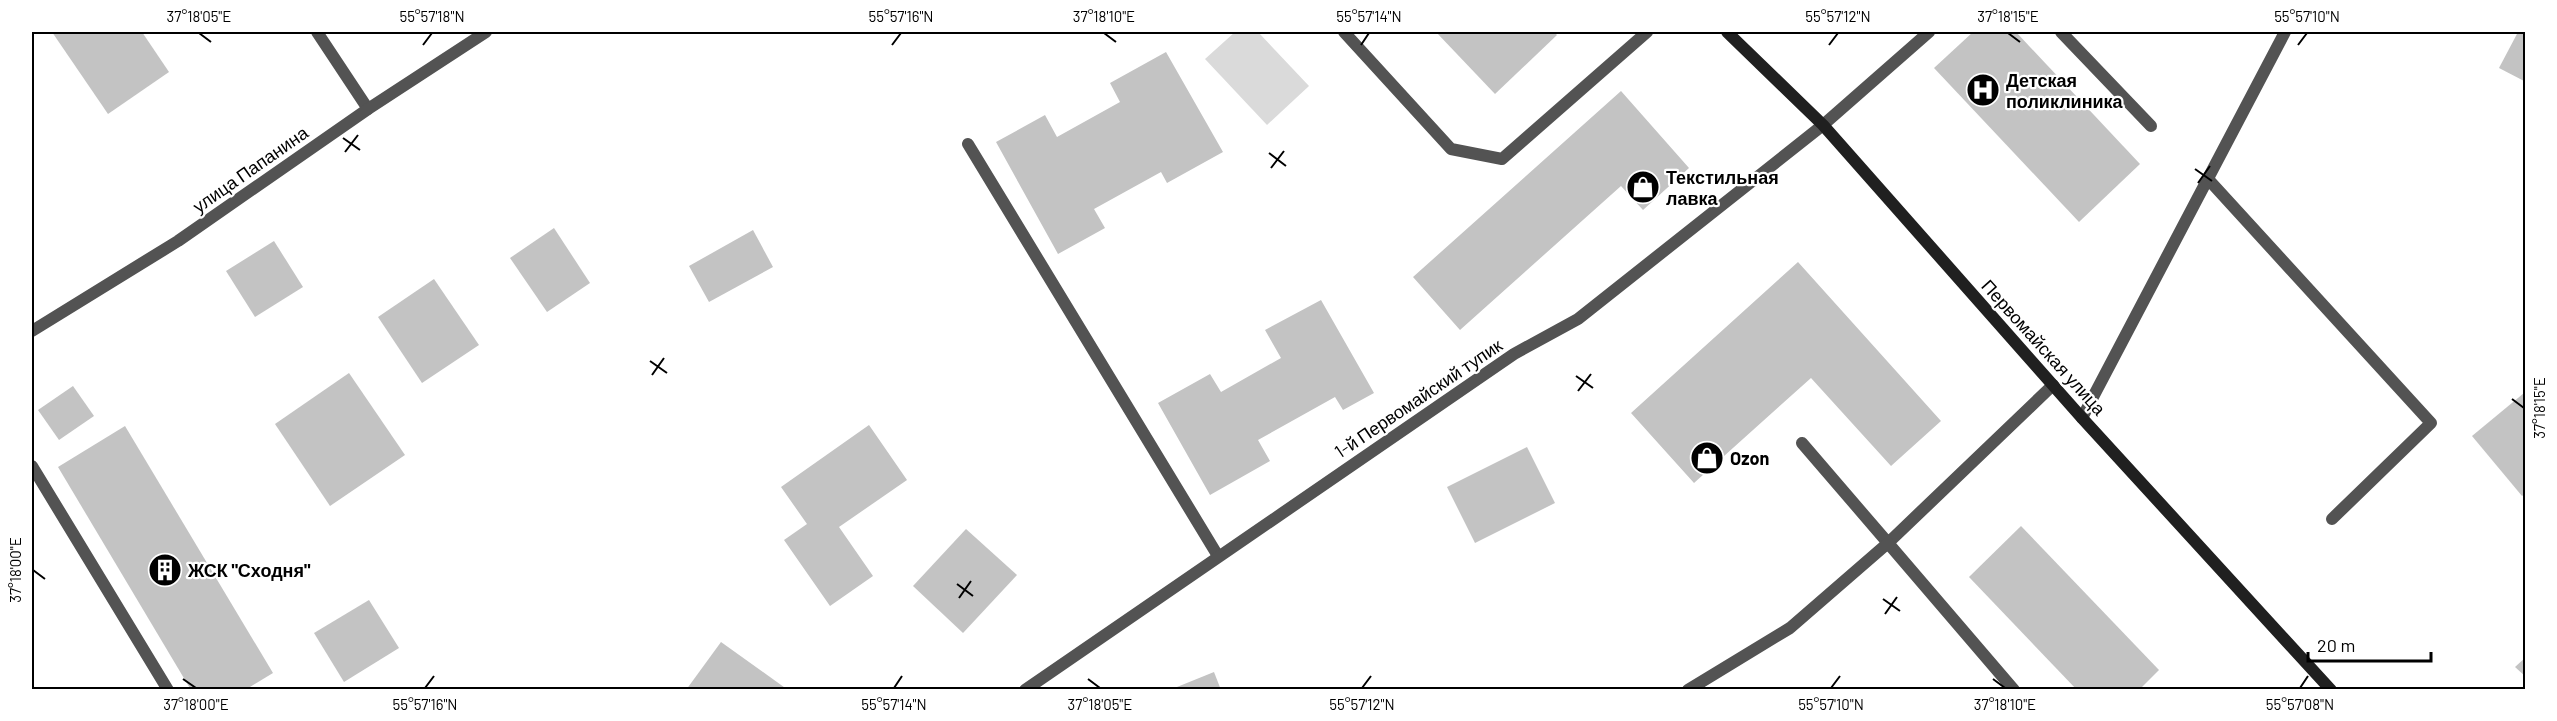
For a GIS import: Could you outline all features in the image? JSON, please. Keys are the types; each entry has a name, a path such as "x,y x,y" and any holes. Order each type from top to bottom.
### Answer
{"main road":[{"name":"Первомайская улица","path":"1727,32 1823,125 2082,418 2331,690"}],"street":[{"path":"316,32 368,109"},
{"name":"улица Папанина","path":"32,331 178,241 368,109 486,32"},
{"path":"1344,32 1451,149 1502,159 1647,32"},
{"name":"1-й Первомайский тупик","path":"1025,690 1514,354 1578,319 1823,125 1929,32"},
{"path":"2061,32 2151,126"},
{"path":"2082,418 2285,32"},
{"path":"968,144 1218,556"},
{"path":"2208,179 2431,423 2332,519"},
{"path":"1688,690 1790,628 1888,543 2053,385"},
{"path":"1802,442 2014,690"},
{"path":"32,466 168,690"}],"shaded area":[{"path":"1235,32 1258,32 1309,86 1267,125 1205,59"}],"building":[{"path":"52,32 142,32 169,72 108,114"},
{"path":"1436,32 1554,32 1557,35 1495,94"},
{"path":"1973,32 2016,32 2140,164 2079,222 1934,68"},
{"path":"2518,32 2526,32 2526,82 2499,68"},
{"path":"1166,52 1223,152 1167,183 1161,172 1094,209 1105,228 1058,254 996,142 1045,115 1057,137 1120,102 1110,83"},
{"path":"1621,91 1689,168 1643,210 1621,186 1460,330 1413,277"},
{"path":"554,228 590,283 547,312 510,258"},
{"path":"753,230 773,267 709,302 689,266"},
{"path":"274,241 303,287 255,317 226,271"},
{"path":"1798,262 1941,421 1891,466 1811,378 1694,483 1631,413"},
{"path":"434,279 479,345 422,383 378,317"},
{"path":"1321,300 1374,393 1343,410 1335,397 1258,440 1270,461 1210,495 1158,403 1210,374 1221,392 1281,358 1265,330"},
{"path":"349,373 405,455 330,506 275,424"},
{"path":"73,386 94,416 59,440 38,410"},
{"path":"2524,393 2526,493 2522,496 2472,436"},
{"path":"869,425 907,480 839,527 873,576 830,606 784,540 807,524 781,487"},
{"name":"ЖСК \"Сходня\"","path":"125,426 273,673 245,690 191,690 58,467"},
{"path":"1527,447 1555,503 1475,543 1447,487"},
{"path":"2021,526 2159,670 2139,690 2077,690 1969,577"},
{"path":"966,529 1017,575 963,633 913,586"},
{"path":"369,600 399,648 344,682 314,633"},
{"path":"721,642 788,690 686,690"},
{"path":"2526,657 2526,677 2515,667"},
{"path":"1214,672 1221,690 1172,690 1172,689"}],"place":[{"name":"Детская поликлиника","path":"1983,90"},
{"name":"Текстильная лавка","path":"1643,187"},
{"name":"Ozon","path":"1707,458"},
{"name":"ЖСК \"Сходня\"","path":"165,570"}]}
